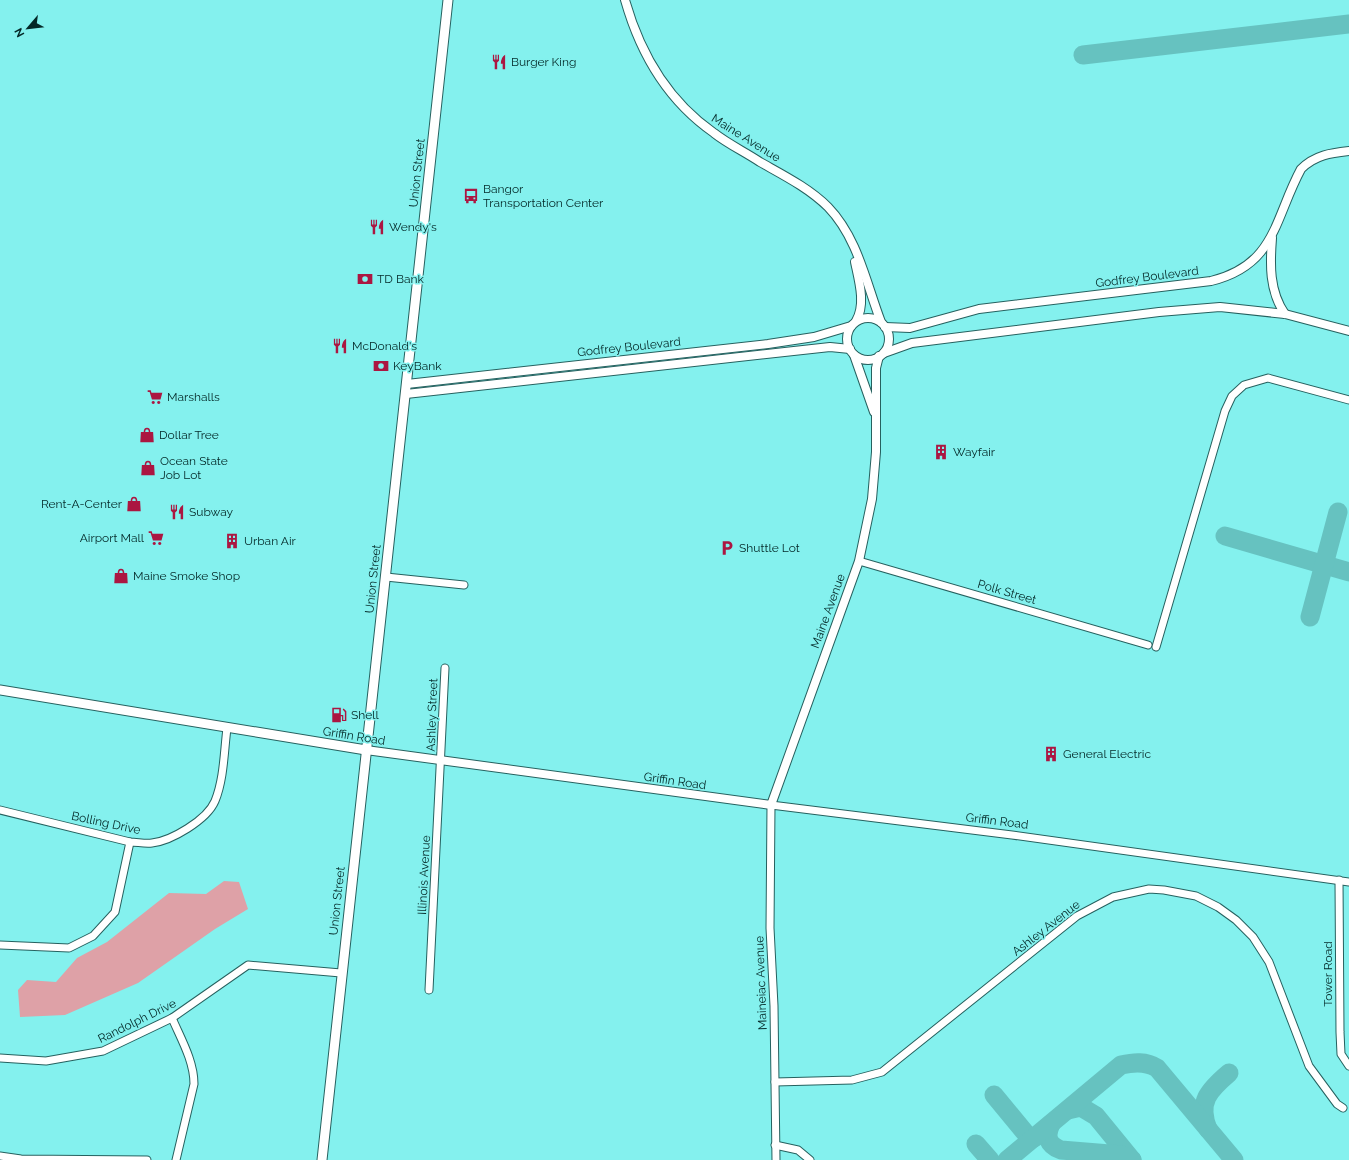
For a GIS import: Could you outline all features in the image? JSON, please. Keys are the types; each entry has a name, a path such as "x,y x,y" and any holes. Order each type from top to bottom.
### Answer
{"main road":[{"name":"Union Street","path":"322,1160 448,0"},
{"name":"Griffin Road","path":"0,690 366,750"}],"street":[{"name":"Maine Avenue","path":"625,0 636,35 648,59 668,91 685,109 715,134 813,194 838,218 850,240 883,324"},
{"name":"Godfrey Boulevard","path":"883,324 910,328 979,309 1211,281 1229,277 1242,270 1261,253 1272,235 1301,169 1307,163 1325,154 1349,151"},
{"path":"1272,235 1271,274 1275,295 1285,314"},
{"name":"Maine Avenue","path":"850,240 861,293 860,314 854,324"},
{"path":"881,355 887,348 889,337 883,324 868,318 854,324 847,337 852,352 867,360 881,355 912,343 1159,312 1220,307 1285,314 1349,332"},
{"name":"Godfrey Boulevard","path":"407,384 768,344 814,337 854,324"},
{"name":"Godfrey Boulevard","path":"406,394 830,347 852,352"},
{"name":"Maine Avenue","path":"852,352 876,418"},
{"name":"Maine Avenue","path":"771,806 859,561 872,499 876,452 876,368 881,355"},
{"path":"1156,647 1225,411 1232,396 1244,385 1268,378 1349,400"},
{"name":"Polk Street","path":"859,561 1148,645"},
{"path":"386,577 464,585"},
{"name":"Ashley Street","path":"441,762 445,668"},
{"name":"Bolling Drive","path":"0,810 130,842 152,843 178,836 198,821 214,803 220,785 227,728"},
{"name":"Griffin Road","path":"366,750 441,762 771,806 1012,834 1349,882"},
{"name":"Illinois Avenue","path":"429,990 441,762"},
{"name":"Maineiac Avenue","path":"771,806 770,928 774,1006 776,1160"},
{"path":"0,945 69,948 93,936 115,912 130,842"},
{"name":"Tower Road","path":"1339,880 1340,1032 1342,1054 1349,1066"},
{"name":"Ashley Avenue","path":"775,1082 852,1080 882,1072 894,1064 1077,916 1113,897 1149,889 1164,890 1196,896 1218,907 1236,920 1253,937 1269,962 1309,1066 1337,1104 1343,1108"},
{"name":"Randolph Drive","path":"0,1058 46,1061 103,1052 172,1018 248,965 342,973"},
{"path":"172,1018 191,1062 194,1075 194,1084 176,1160"},
{"path":"775,1145 798,1150 810,1160"},
{"path":"0,1156 21,1159 147,1160"}],"shaded area":[{"path":"224,881 239,882 248,909 215,929 138,983 65,1015 20,1017 18,990 27,980 56,982 77,958 107,942 169,893 206,894"}],"taxiway":[{"path":"1083,55 1349,24"},
{"path":"1310,617 1338,512"},
{"path":"1225,536 1349,572"},
{"path":"1007,1160 1121,1065 1131,1063 1149,1064 1157,1068 1234,1160"},
{"path":"1208,1129 1204,1111 1207,1097 1216,1085 1229,1073"},
{"path":"994,1095 1027,1135 1034,1138"},
{"path":"1068,1110 1081,1107 1096,1116 1132,1160"},
{"path":"1051,1124 1048,1133 1049,1140 1053,1146 1061,1150 1122,1155 1132,1160"},
{"path":"976,1144 990,1160"}],"place":[{"name":"Burger King","path":"499,62"},
{"name":"Bangor Transportation Center","path":"471,196"},
{"name":"Wendy's","path":"377,227"},
{"name":"TD Bank","path":"365,279"},
{"name":"McDonald's","path":"340,346"},
{"name":"KeyBank","path":"381,366"},
{"name":"Marshalls","path":"155,397"},
{"name":"Dollar Tree","path":"147,435"},
{"name":"Wayfair","path":"941,452"},
{"name":"Ocean State Job Lot","path":"148,468"},
{"name":"Rent-A-Center","path":"134,504"},
{"name":"Subway","path":"177,512"},
{"name":"Airport Mall","path":"156,538"},
{"name":"Urban Air","path":"232,541"},
{"name":"Shuttle Lot","path":"727,548"},
{"name":"Maine Smoke Shop","path":"121,576"},
{"name":"Shell","path":"339,715"},
{"name":"General Electric","path":"1051,754"}]}
